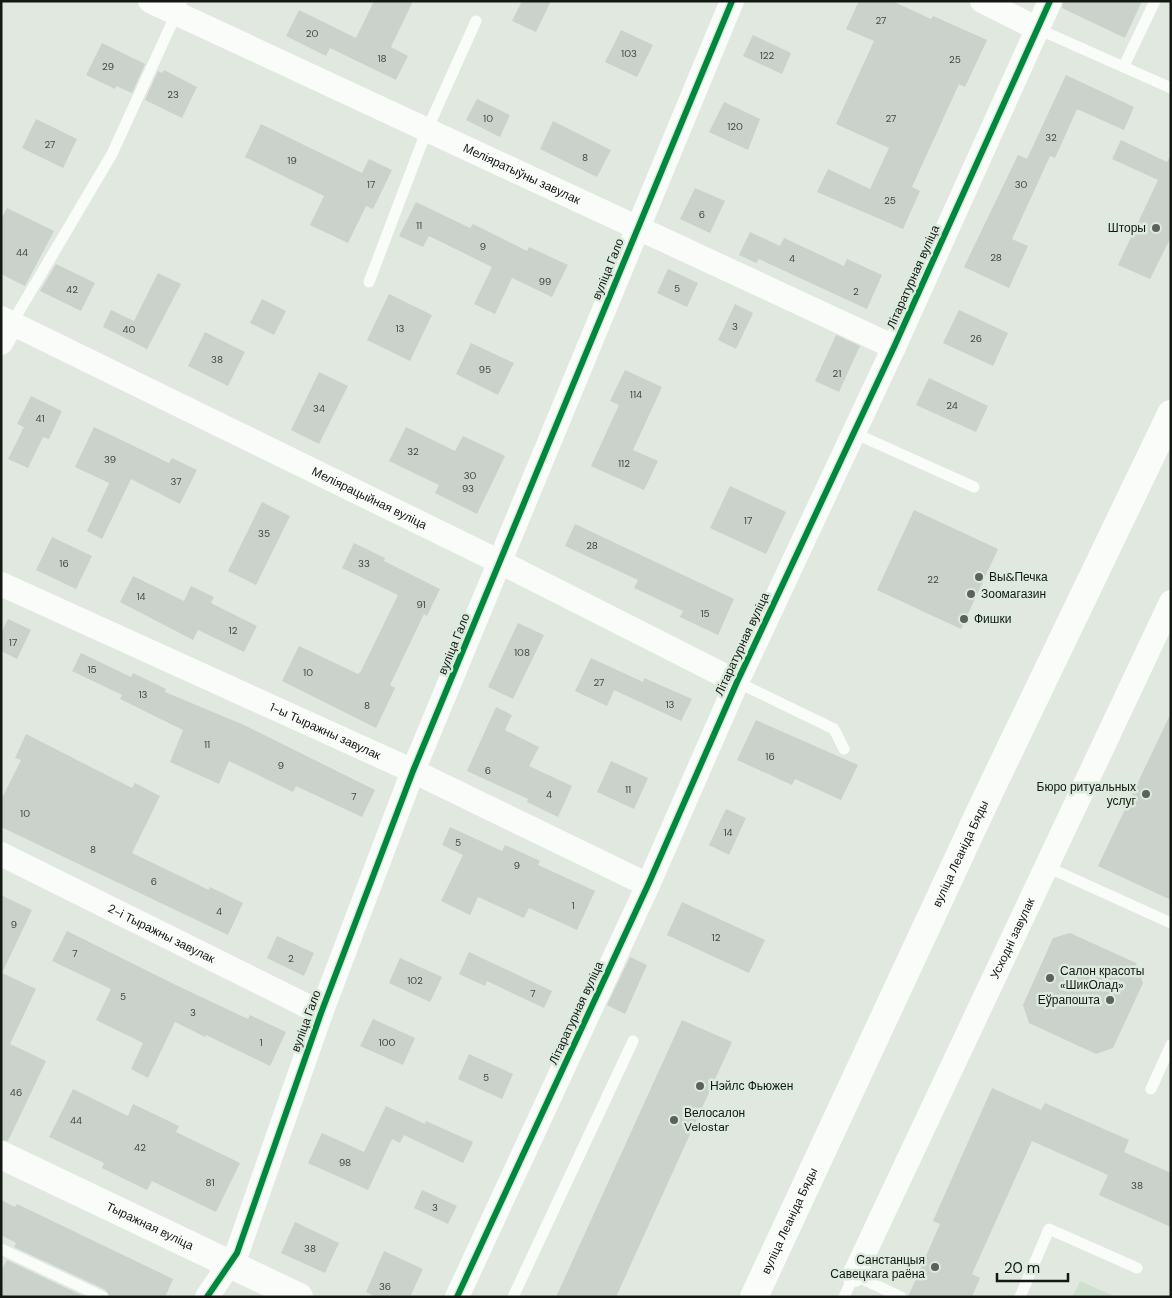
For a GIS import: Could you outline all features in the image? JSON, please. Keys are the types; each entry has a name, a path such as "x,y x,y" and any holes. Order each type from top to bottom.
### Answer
{"main road":[{"name":"вуліца Леаніда Бяды","path":"754,1297 986,799 1171,414"},
{"name":"Тыражная вуліца","path":"1,1155 300,1297"}],"street":[{"name":"Меліяратыўны завулак","path":"150,1 178,7 426,132 894,347"},
{"name":"вуліца Гало","path":"206,1297 237,1253 321,1013 413,771 732,1"},
{"path":"982,1 1038,28"},
{"name":"Літаратурная вуліца","path":"457,1297 648,885 737,682 894,347 1050,1"},
{"name":"Меліярацыйная вуліца","path":"5,328 500,562 737,682"},
{"name":"1-ы Тыражны завулак","path":"1,584 413,771 648,885"},
{"name":"Усходні завулак","path":"854,1275 1171,602"},
{"name":"2-і Тыражны завулак","path":"1,854 321,1013"}],"lane":[{"path":"1124,66 1155,1"},
{"path":"5,328 112,154 178,7"},
{"path":"369,282 426,132 476,20"},
{"path":"1038,28 1171,88"},
{"path":"854,433 974,487"},
{"path":"737,682 834,729 844,749"},
{"path":"1045,866 1171,923"},
{"path":"513,1297 633,1041"},
{"path":"1151,1089 1171,1046"},
{"path":"1020,1297 1049,1229 1136,1268"},
{"path":"1,1249 103,1297"},
{"path":"844,1297 854,1275 901,1297"}],"green space":[{"path":"1080,1281 1116,1297 1072,1297"}],"building":[{"path":"374,1 413,1 391,47 408,56 396,80 330,48 326,56 286,36 299,10 356,38"},
{"path":"522,1 551,1 536,32 512,21"},
{"path":"859,1 892,1 931,19 933,16 987,40 965,87 959,84 912,187 920,191 903,229 817,192 828,169 870,189 889,148 836,124 874,41 846,29"},
{"path":"1063,1 1142,1 1125,38 1062,8"},
{"path":"621,30 653,45 637,77 605,62"},
{"path":"753,35 791,53 782,74 743,56"},
{"path":"102,43 145,64 132,93 116,86 115,89 86,75"},
{"path":"164,70 197,87 182,118 145,100 158,71 162,73"},
{"path":"1066,75 1134,107 1124,130 1077,109 1055,158 1050,156 1012,239 1028,246 1009,288 964,267 1018,155 1027,159"},
{"path":"477,99 510,115 500,137 466,120"},
{"path":"724,102 760,119 748,150 709,132"},
{"path":"36,119 77,139 63,168 22,148"},
{"path":"553,121 611,150 597,177 540,149"},
{"path":"261,124 362,173 369,159 392,170 373,209 366,206 348,243 310,225 324,196 245,157"},
{"path":"1121,140 1167,162 1171,154 1171,237 1150,279 1118,265 1158,180 1112,159"},
{"path":"695,188 725,201 710,233 680,219"},
{"path":"416,202 470,228 473,224 527,251 529,247 568,265 552,297 512,278 495,314 474,304 492,267 429,236 423,247 399,236"},
{"path":"7,208 54,231 25,286 1,274 1,219"},
{"path":"750,232 780,246 784,238 844,266 847,259 882,275 867,309 759,259 756,263 739,255"},
{"path":"56,264 95,283 81,311 40,291"},
{"path":"668,269 698,283 687,307 657,293"},
{"path":"158,273 181,284 147,349 103,327 111,310 134,321"},
{"path":"389,294 432,315 410,361 367,340"},
{"path":"262,299 286,311 274,335 250,323"},
{"path":"735,304 753,313 736,349 718,340"},
{"path":"959,310 1008,333 993,366 943,343"},
{"path":"205,332 245,352 228,386 188,366"},
{"path":"836,335 860,346 839,392 815,381"},
{"path":"471,343 514,363 498,395 456,374"},
{"path":"625,370 662,387 633,450 658,461 644,490 591,466 619,405 610,401"},
{"path":"319,372 348,386 319,444 291,430"},
{"path":"929,378 988,406 976,432 916,405"},
{"path":"31,396 62,411 49,439 43,437 28,468 8,459 24,427 17,424"},
{"path":"94,427 169,463 172,458 197,470 180,504 131,479 102,539 87,531 109,483 75,467"},
{"path":"406,427 455,451 463,436 505,456 477,514 435,493 439,485 389,461"},
{"path":"730,486 786,512 766,554 710,528"},
{"path":"262,502 290,516 256,585 228,571"},
{"path":"914,510 998,549 961,629 877,590"},
{"path":"575,524 734,599 718,635 680,617 683,611 634,588 638,580 565,546"},
{"path":"52,537 92,556 76,589 36,570"},
{"path":"354,543 385,558 384,561 440,589 427,616 424,614 390,685 395,688 376,728 282,681 299,646 358,674 361,671 398,595 342,568"},
{"path":"133,576 184,601 191,586 214,597 211,603 257,626 244,652 198,630 193,640 120,602"},
{"path":"8,619 31,630 17,659 1,651 1,633"},
{"path":"518,623 544,635 513,699 488,687"},
{"path":"81,653 131,677 133,673 166,689 165,692 244,725 375,790 362,817 296,786 293,792 229,761 219,784 170,762 183,730 120,699 122,695 72,671"},
{"path":"591,658 643,682 644,678 692,699 681,721 614,690 607,706 575,691"},
{"path":"496,707 512,715 505,730 539,747 529,766 572,786 558,817 527,802 528,799 467,771"},
{"path":"1171,713 1171,900 1098,866"},
{"path":"756,720 858,765 841,800 795,779 792,785 737,760"},
{"path":"26,734 132,788 135,783 160,796 132,853 209,890 210,887 243,903 228,935 1,827 1,800 21,760 15,758"},
{"path":"611,761 648,778 634,809 597,792"},
{"path":"726,809 746,818 729,855 709,845"},
{"path":"450,827 502,851 505,845 540,861 538,865 595,891 577,930 529,908 524,918 478,897 470,915 441,901 463,855 442,845"},
{"path":"1,895 32,910 2,973 36,989 10,1044 46,1061 8,1141 1,1140"},
{"path":"682,902 765,940 749,973 667,935"},
{"path":"67,931 248,1019 250,1015 286,1032 270,1066 175,1022 148,1078 131,1069 143,1043 96,1020 111,989 52,961"},
{"path":"1070,933 1136,963 1143,983 1113,1048 1096,1054 1029,1023 1023,1005 1053,938"},
{"path":"277,936 314,953 304,976 267,958"},
{"path":"469,952 552,991 544,1008 487,981 485,986 459,974"},
{"path":"630,957 647,965 625,1014 607,1005"},
{"path":"400,958 442,977 430,1002 389,983"},
{"path":"373,1019 415,1038 403,1065 360,1046"},
{"path":"682,1020 732,1042 616,1297 556,1297"},
{"path":"469,1054 513,1074 502,1099 458,1079"},
{"path":"992,1088 1041,1110 1045,1103 1129,1140 1124,1152 1171,1173 1171,1227 1099,1195 1108,1175 1032,1141 972,1274 980,1278 972,1297 908,1297 940,1224 933,1221"},
{"path":"73,1089 128,1116 133,1104 179,1126 176,1132 240,1163 216,1212 152,1181 147,1190 102,1168 104,1163 49,1137"},
{"path":"386,1106 425,1124 426,1121 473,1142 463,1163 404,1135 400,1143 392,1139 368,1190 308,1163 322,1133 364,1152"},
{"path":"422,1190 457,1206 448,1224 414,1208"},
{"path":"1,1200 15,1207 17,1204 173,1279 165,1297 110,1297 106,1290 14,1247 16,1243 1,1235"},
{"path":"295,1222 339,1243 325,1273 281,1253"},
{"path":"384,1251 423,1269 410,1297 376,1297 366,1292"},
{"path":"7,1260 85,1297 1,1297 1,1271"}],"cycle path":[{"path":"207,1297 237,1253 321,1013 413,771 732,1"},
{"path":"457,1297 648,885 737,682 894,347 1050,1"}],"place":[{"name":"Шторы","path":"1156,228"},
{"name":"Вы&Печка","path":"979,577"},
{"name":"Зоомагазин","path":"971,594"},
{"name":"Фишки","path":"964,619"},
{"name":"Бюро ритуальных услуг","path":"1146,794"},
{"name":"Салон красоты «ШикОлад»","path":"1050,978"},
{"name":"Еўрапошта","path":"1110,1000"},
{"name":"Нэйлс Фьюжен","path":"700,1086"},
{"name":"Велосалон Velostar","path":"674,1120"},
{"name":"Санстанцыя Савецкага раёна","path":"935,1267"}]}
